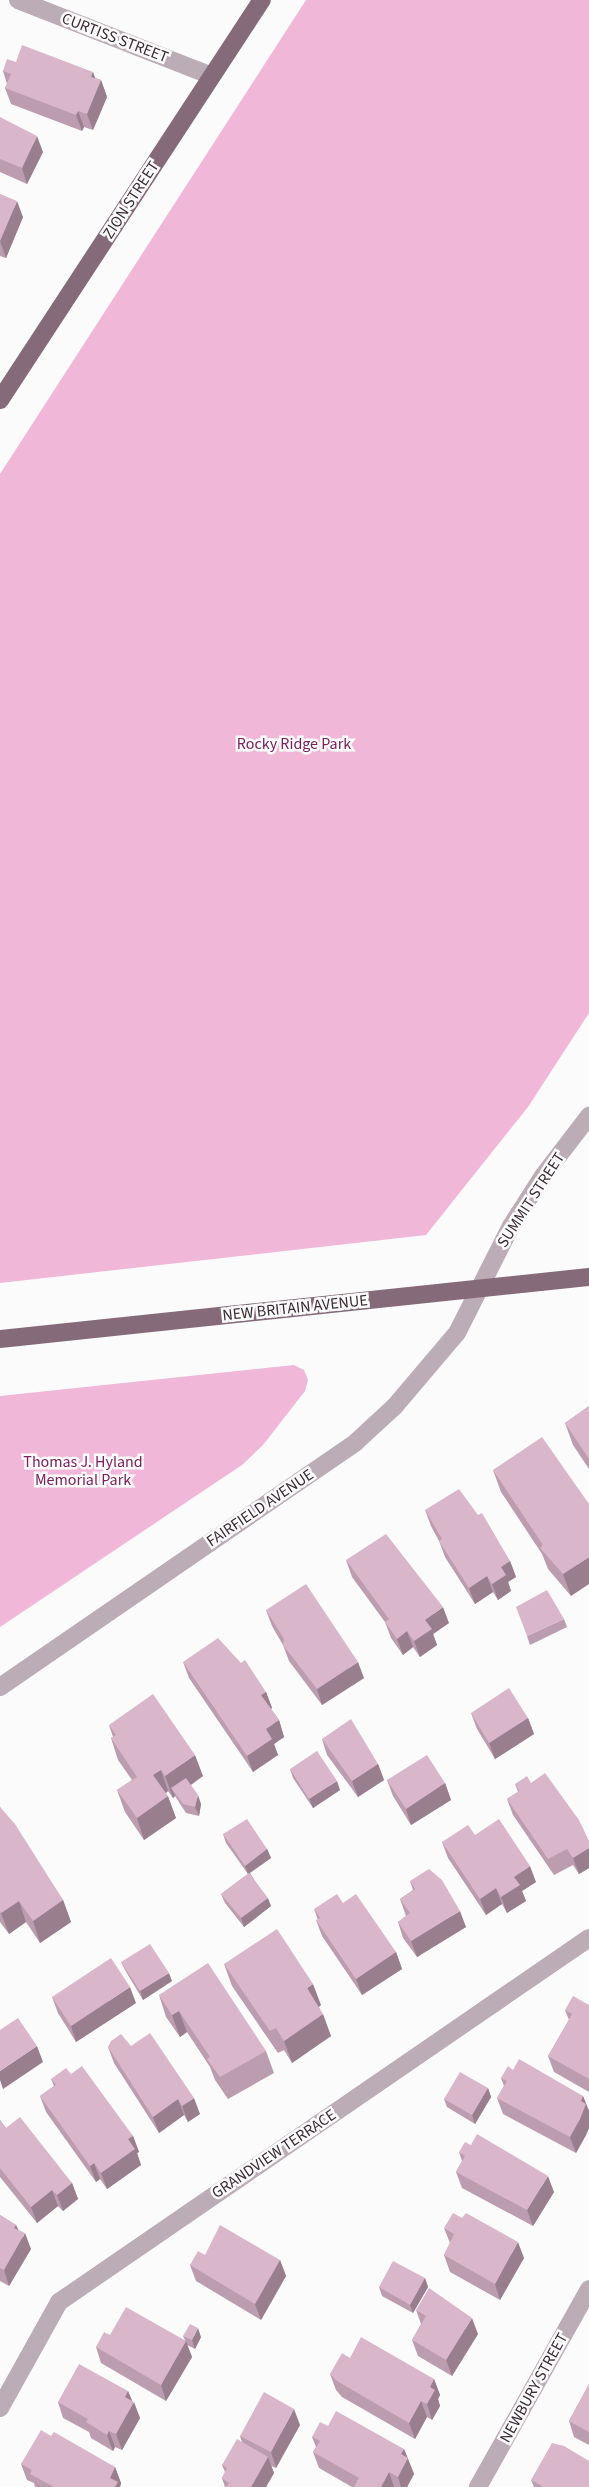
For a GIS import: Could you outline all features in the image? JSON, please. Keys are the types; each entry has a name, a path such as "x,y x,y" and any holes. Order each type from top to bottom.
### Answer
{"main road":[{"name":"ZION STREET","path":"0,400 262,0"},
{"name":"NEW BRITAIN AVENUE","path":"0,1339 589,1278"}],"street":[{"name":"CURTISS STREET","path":"18,0 212,76"},
{"name":"SUMMIT STREET","path":"483,1289 492,1261 511,1226 543,1176 589,1116"},
{"name":"FAIRFIELD AVENUE","path":"0,1687 356,1442 430,1369 458,1333 483,1289"},
{"name":"GRANDVIEW TERRACE","path":"0,2408 59,2302 589,1938"},
{"name":"NEWBURY STREET","path":"478,2487 589,2289"}],"green space":[{"name":"Rocky Ridge Park","path":"306,0 589,0 589,1013 528,1107 426,1235 0,1283 0,474"},
{"name":"Thomas J. Hyland Memorial Park","path":"294,1365 304,1370 308,1380 305,1391 263,1445 242,1465 0,1627 0,1396"}],"building":[{"path":"22,45 93,72 91,77 101,80 87,114 78,111 76,115 5,88 11,74 3,71 7,59 16,62"},
{"path":"0,117 37,136 22,168 0,159"},
{"path":"0,194 17,201 0,241"},
{"path":"589,1406 589,1459 565,1423"},
{"path":"542,1437 589,1504 589,1557 563,1574 540,1548 543,1545 493,1470"},
{"path":"459,1489 478,1515 482,1513 510,1561 501,1567 506,1575 492,1584 487,1576 469,1588 439,1541 442,1539 425,1510"},
{"path":"386,1534 443,1607 425,1620 432,1629 414,1641 407,1631 397,1639 385,1622 389,1619 346,1560"},
{"path":"306,1584 358,1662 317,1689 283,1645 284,1639 266,1610"},
{"path":"547,1590 564,1619 527,1636 516,1607"},
{"path":"218,1638 241,1663 245,1660 266,1692 261,1695 279,1720 266,1729 272,1739 247,1756 183,1662"},
{"path":"509,1688 528,1718 489,1743 471,1713"},
{"path":"153,1694 195,1755 165,1776 161,1770 153,1775 168,1796 137,1818 117,1790 137,1777 111,1738 116,1735 109,1725"},
{"path":"351,1719 378,1764 352,1781 322,1739"},
{"path":"317,1751 337,1781 309,1799 290,1769"},
{"path":"427,1755 445,1783 406,1809 387,1780"},
{"path":"545,1773 579,1820 589,1841 589,1848 573,1858 567,1849 548,1859 507,1799 519,1791 515,1784 527,1776 531,1783"},
{"path":"186,1778 198,1795 195,1807 183,1804 171,1788"},
{"path":"0,1807 15,1824 63,1900 33,1921 19,1901 1,1913 0,1911"},
{"path":"247,1819 267,1849 245,1866 223,1834"},
{"path":"499,1819 530,1866 514,1877 520,1885 501,1897 496,1888 480,1899 442,1842 468,1825 475,1835"},
{"path":"429,1869 442,1880 460,1911 411,1941 398,1922 410,1913 400,1899 415,1889 410,1881"},
{"path":"249,1873 268,1898 241,1918 221,1894"},
{"path":"337,1894 343,1903 356,1894 396,1952 356,1979 316,1920 320,1918 314,1909"},
{"path":"277,1929 313,1984 307,1988 323,2014 284,2041 276,2028 270,2031 224,1964"},
{"path":"150,1944 169,1973 140,1991 121,1962"},
{"path":"111,1958 130,1987 71,2026 52,1997"},
{"path":"208,1963 266,2051 220,2077 207,2059 210,2057 179,2011 172,2015 159,1995"},
{"path":"573,1996 589,2005 589,2079 548,2056 572,2014 565,2010"},
{"path":"18,2018 37,2046 0,2071 0,2030"},
{"path":"150,2033 194,2098 182,2106 178,2099 153,2117 108,2047 111,2041 121,2034 131,2046"},
{"path":"519,2059 583,2096 581,2101 586,2104 570,2137 497,2098 507,2081 501,2078 508,2066 513,2070"},
{"path":"82,2066 133,2136 128,2139 135,2149 101,2173 94,2163 90,2166 40,2096 56,2085 51,2079 66,2068 71,2074"},
{"path":"460,2072 488,2088 472,2115 444,2099"},
{"path":"20,2117 72,2183 57,2195 52,2190 31,2207 0,2168 0,2121 6,2128"},
{"path":"477,2134 548,2176 527,2210 456,2172 465,2156 459,2152 465,2142 471,2145"},
{"path":"453,2213 462,2218 466,2213 518,2242 495,2284 444,2255 454,2234 444,2228"},
{"path":"0,2215 16,2225 14,2228 25,2233 4,2270 0,2268"},
{"path":"220,2225 280,2260 255,2304 190,2265 198,2251 205,2255"},
{"path":"393,2261 425,2278 410,2305 379,2287"},
{"path":"429,2288 472,2318 446,2360 412,2340 426,2316 416,2310"},
{"path":"126,2307 186,2341 161,2385 96,2347 104,2332 110,2335"},
{"path":"190,2324 198,2328 192,2340 183,2336"},
{"path":"361,2337 434,2379 430,2387 435,2390 427,2404 421,2401 409,2423 337,2381 330,2374 342,2353 350,2358"},
{"path":"79,2364 128,2391 125,2397 134,2402 116,2434 109,2431 107,2435 86,2422 88,2419 58,2402"},
{"path":"589,2384 589,2432 569,2421"},
{"path":"264,2392 294,2409 271,2452 240,2436"},
{"path":"336,2411 404,2449 401,2454 408,2458 398,2477 389,2472 381,2487 354,2487 359,2478 313,2452 320,2441 312,2437 320,2422 328,2426"},
{"path":"41,2430 51,2436 54,2432 115,2467 110,2478 118,2482 115,2487 54,2487 30,2474 32,2470 21,2464"},
{"path":"237,2439 268,2457 251,2487 226,2487 229,2483 222,2478 227,2468 222,2465"},
{"path":"552,2443 564,2446 589,2461 589,2487 543,2487 531,2480"}]}
